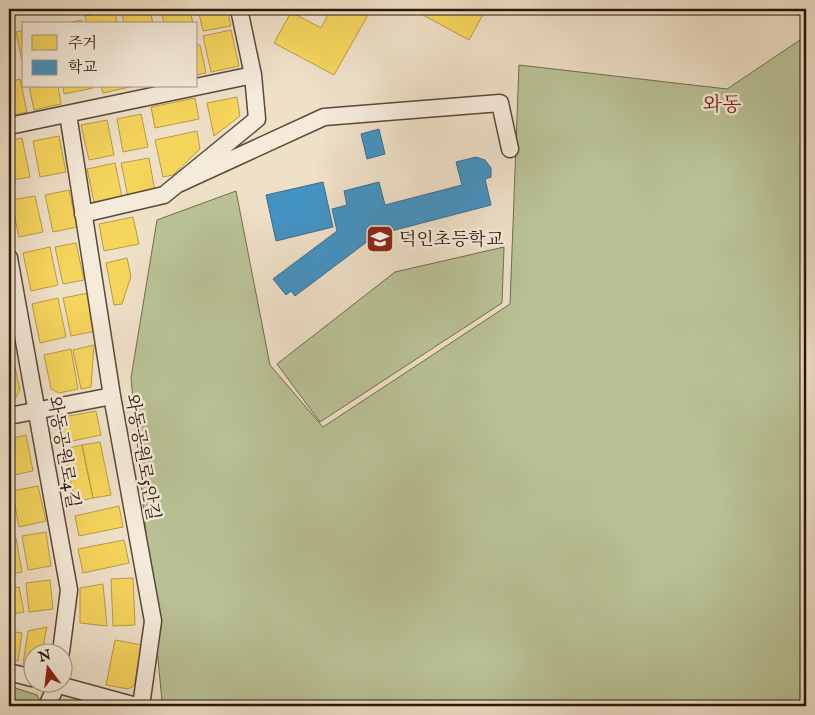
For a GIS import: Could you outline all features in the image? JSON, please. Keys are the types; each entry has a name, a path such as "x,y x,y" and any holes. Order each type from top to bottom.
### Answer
{"street":[{"path":"83,214 164,195 257,119 253,75 239,9"},
{"path":"198,87 253,75"},
{"path":"9,126 191,88"},
{"path":"178,184 324,117 500,102 510,150"},
{"name":"와동공원로5안길","path":"68,114 112,396 152,621 141,706"},
{"name":"와동공원로4길","path":"9,258 70,590 63,642"},
{"path":"9,416 112,396"},
{"path":"9,672 22,675"},
{"path":"72,688 136,706"},
{"path":"47,706 51,692"}],"green space":[{"path":"806,36 806,706 181,706 162,701 131,378 157,220 236,191 270,365 323,427 510,304 519,65 727,89"},
{"path":"504,247 502,303 320,422 277,364 395,272"},
{"path":"9,686 22,690 22,692 37,695 39,699 37,706 9,706"}],"building: 주거":[{"path":"150,9 153,22 124,22 122,13"},
{"path":"161,9 190,9 193,22 164,22"},
{"path":"198,9 227,9 231,26 203,31"},
{"path":"331,9 362,9 369,13 334,75 274,43 291,12 321,28"},
{"path":"412,9 486,9 469,40"},
{"path":"115,10 117,22 86,22 85,16"},
{"path":"22,30 22,60 16,32"},
{"path":"231,30 239,66 211,72 203,36"},
{"path":"198,45 200,45 206,73 198,75"},
{"path":"20,79 27,112 9,116 9,82"},
{"path":"29,88 58,88 61,104 34,110"},
{"path":"63,88 93,88 64,94"},
{"path":"102,88 125,88 103,93"},
{"path":"237,97 240,116 214,136 207,103"},
{"path":"195,98 199,119 155,128 151,107"},
{"path":"141,114 148,147 123,152 117,119"},
{"path":"107,120 114,155 89,160 81,125"},
{"path":"197,131 200,149 173,175 163,177 155,140"},
{"path":"59,136 66,172 40,177 33,141"},
{"path":"22,138 30,177 12,180 9,166 9,141"},
{"path":"149,158 155,192 128,197 121,163"},
{"path":"115,163 122,197 94,202 87,169"},
{"path":"69,190 77,227 53,232 45,195"},
{"path":"35,196 43,232 19,237 11,200"},
{"path":"133,217 139,244 104,251 99,224"},
{"path":"76,243 84,280 63,284 55,247"},
{"path":"50,247 58,285 31,291 23,253"},
{"path":"127,258 131,276 122,304 114,305 106,263"},
{"path":"88,293 96,331 71,336 63,298"},
{"path":"58,298 66,337 40,343 32,304"},
{"path":"94,345 91,387 81,389 73,350"},
{"path":"71,349 78,389 59,393 51,389 44,355"},
{"path":"9,358 13,358 20,390 15,399 9,401"},
{"path":"96,411 101,435 63,443 58,418"},
{"path":"26,435 33,471 10,476 9,439"},
{"path":"100,442 111,495 93,498 82,445"},
{"path":"82,445 93,498 75,502 64,449"},
{"path":"38,486 46,521 19,527 12,491"},
{"path":"9,498 15,527 9,528"},
{"path":"119,506 123,527 79,536 75,516"},
{"path":"46,532 51,566 28,570 22,536"},
{"path":"16,538 22,572 9,574 9,539"},
{"path":"124,540 129,563 83,573 78,549"},
{"path":"133,578 135,625 113,626 111,579"},
{"path":"50,580 53,609 29,612 26,583"},
{"path":"103,584 107,626 80,623 80,588"},
{"path":"19,587 24,612 9,615 9,589"},
{"path":"47,627 44,642 26,642 28,631"},
{"path":"9,631 22,633 18,661 9,659"},
{"path":"115,640 142,645 134,686 128,689 106,685"}],"building: 학교":[{"path":"379,129 385,154 367,159 361,134"},
{"path":"476,157 485,160 491,168 491,177 485,179 491,205 376,235 295,296 291,291 286,295 273,279 337,231 332,209 347,205 344,191 379,182 385,205 462,185 456,162"},
{"path":"323,182 333,227 276,241 266,195"}],"place":[{"name":"덕인초등학교","path":"380,239"}],"district":[{"name":"와동","path":"722,104"}]}
